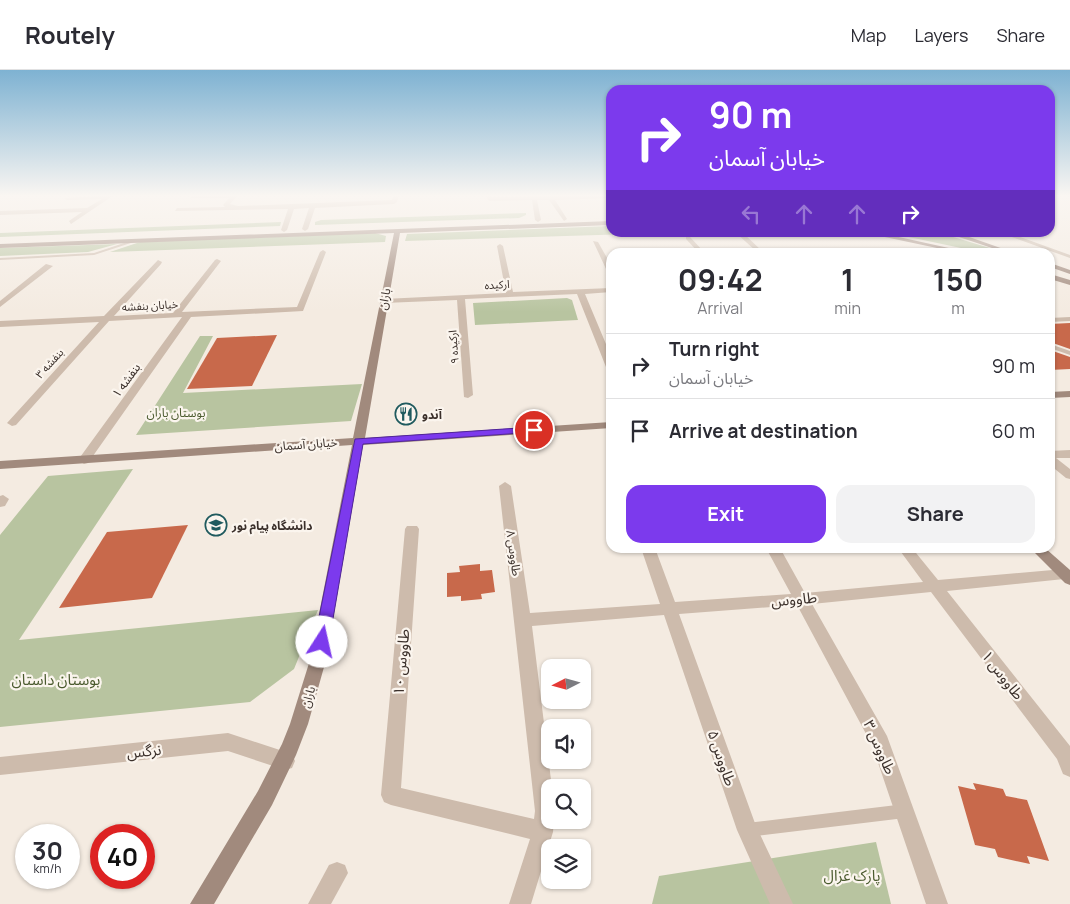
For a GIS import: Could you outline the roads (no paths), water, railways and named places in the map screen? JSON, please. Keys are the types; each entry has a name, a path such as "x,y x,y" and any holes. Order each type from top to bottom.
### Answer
{"main road":[{"path":"0,240 173,234"},
{"path":"0,246 335,234"},
{"name":"باران","path":"201,904 243,837 285,760 301,720 318,660 397,234"},
{"path":"889,237 944,248"},
{"path":"962,237 996,248"},
{"path":"1055,268 1070,272"},
{"path":"1055,278 1070,283"},
{"path":"1055,395 1070,394"},
{"name":"خیابان آسمان","path":"0,465 606,425"},
{"path":"1042,553 1067,577"}],"street":[{"path":"744,237 756,248"},
{"path":"688,238 697,248"},
{"path":"595,242 606,262"},
{"path":"500,246 510,295"},
{"name":"خیابان بنفشه","path":"0,324 300,309 323,252"},
{"path":"176,315 217,261"},
{"name":"بنفشه ۳","path":"12,423 158,262"},
{"path":"0,305 49,266"},
{"name":"ارکیده","path":"384,301 606,290"},
{"path":"580,292 606,355"},
{"name":"ارکیده ۹","path":"461,297 468,395"},
{"name":"بنفشه ۱","path":"84,460 189,314"},
{"path":"1055,455 1070,454"},
{"path":"1055,463 1070,475"},
{"name":"طاووس ۸","path":"505,486 545,811 543,832 520,904"},
{"name":"طاووس ۱۰","path":"412,529 391,795 543,832"},
{"name":"طاووس ۵","path":"650,553 747,830 782,904"},
{"name":"طاووس ۳","path":"776,553 880,742 906,811 937,904"},
{"name":"طاووس ۱","path":"909,553 1064,753 1070,767"},
{"name":"طاووس","path":"523,620 801,599 934,586 1067,577"},
{"name":"نرگس","path":"0,766 228,742 285,760"},
{"path":"319,904 337,873"}],"lane":[{"path":"1014,237 1045,248"},
{"path":"0,259 82,255 138,240"},
{"path":"1055,252 1070,257"},
{"path":"1055,320 1070,319"},
{"path":"1055,348 1070,353"},
{"path":"747,830 906,811"}],"place":[{"name":"آندو","path":"406,414"},
{"name":"دانشگاه پیام نور","path":"216,525"}],"park label":[{"name":"بوستان باران","path":"176,412"},
{"name":"بوستان داستان","path":"56,679"},
{"name":"پارک غزال","path":"852,875"}]}
